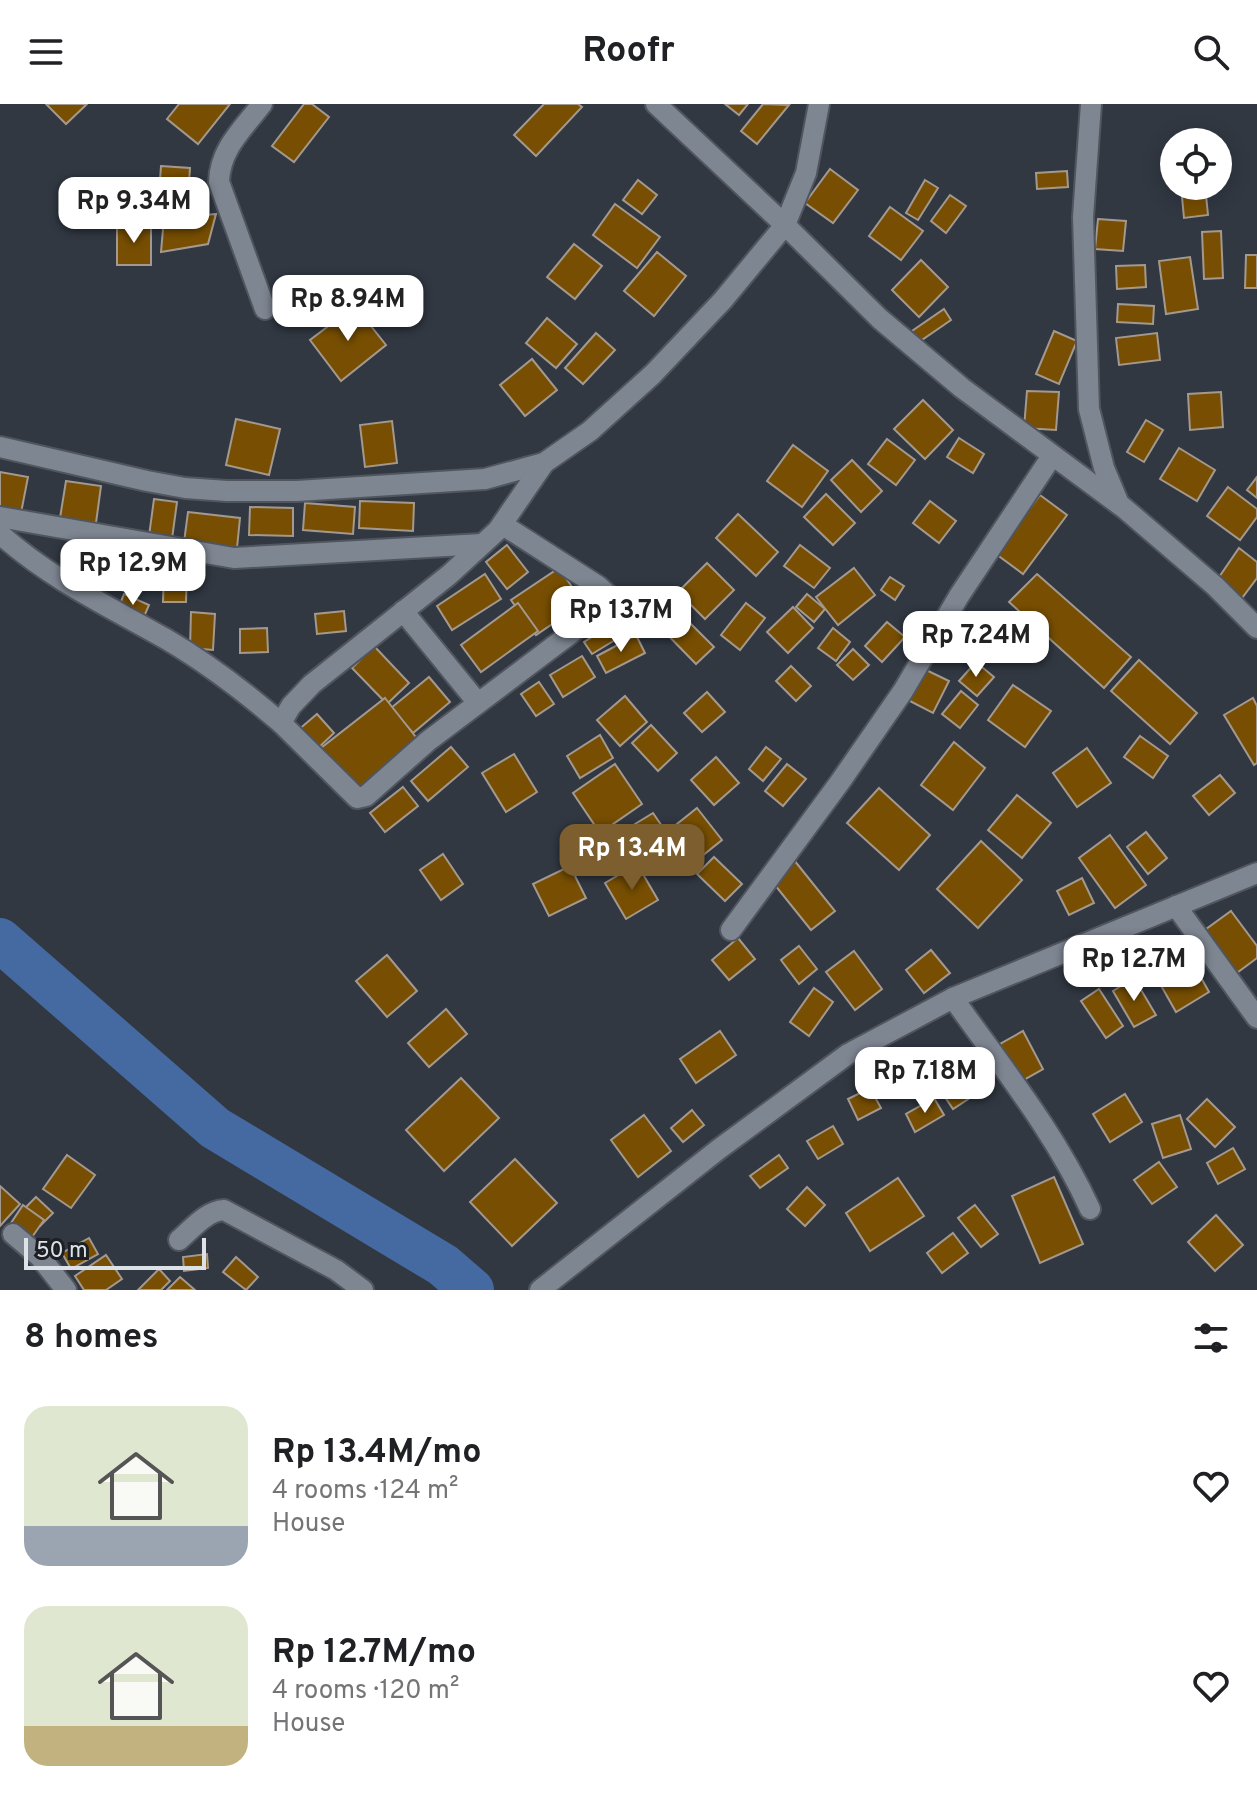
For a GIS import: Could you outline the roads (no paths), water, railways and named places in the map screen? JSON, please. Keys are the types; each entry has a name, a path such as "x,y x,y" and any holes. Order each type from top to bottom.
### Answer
{"street":[{"path":"262,104 227,149 219,164 219,182 265,309"},
{"path":"656,104 880,319 962,388 1119,504 1215,586 1257,628"},
{"path":"0,447 147,481 227,491 297,491 485,479 544,463 590,431 653,374 723,300 785,225 806,173 819,104"},
{"path":"1091,104 1083,217 1089,409 1104,468 1119,504"},
{"path":"731,930 825,804 903,691 959,596 1052,456"},
{"path":"281,723 291,706 312,684 449,575 503,525 544,463"},
{"path":"0,517 234,558 482,544"},
{"path":"0,534 65,584 168,640 213,669 281,723 360,798 428,741 605,606 608,595 598,586 503,525"},
{"path":"403,611 478,703"},
{"path":"546,1285 719,1149 848,1054 953,998 1257,873"},
{"path":"1176,906 1257,1018"},
{"path":"953,998 1062,1154 1090,1209"},
{"path":"179,1240 206,1216 224,1210 326,1264 363,1290"},
{"path":"13,1234 40,1257 66,1290"}],"waterway":[{"path":"0,940 215,1128 443,1265 472,1290"}]}
